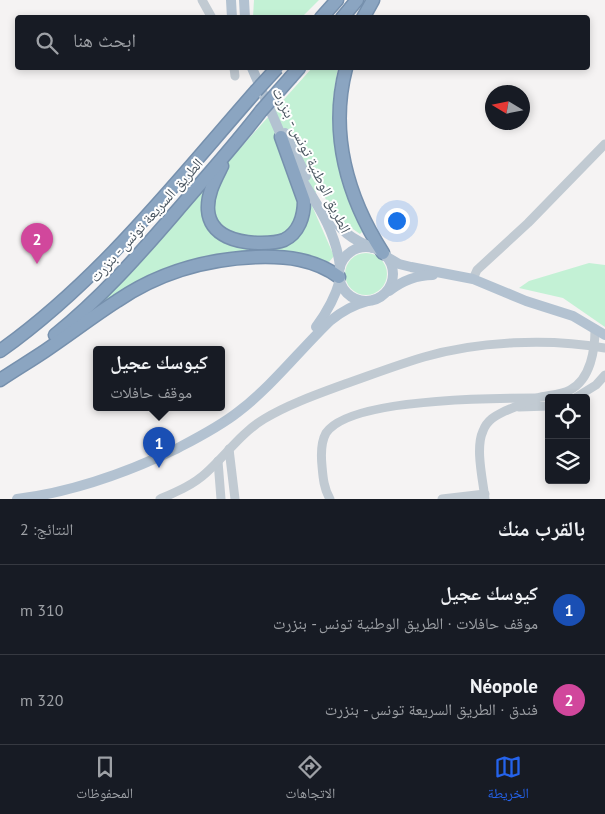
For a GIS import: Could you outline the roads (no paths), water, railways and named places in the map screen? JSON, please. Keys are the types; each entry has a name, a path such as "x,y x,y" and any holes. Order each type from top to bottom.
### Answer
{"highway":[{"path":"322,15 332,0"},
{"path":"323,15 337,0"},
{"path":"344,15 357,0"},
{"path":"365,15 373,0"},
{"name":"الطريق السريعة تونس - بنزرت","path":"0,351 96,271 275,70"},
{"path":"346,70 339,110 342,154 358,206 368,230 381,253"},
{"name":"الطريق السريعة تونس - بنزرت","path":"0,379 74,320 120,276 233,147 295,72"},
{"path":"233,147 213,184 209,197 208,211 211,222 217,231 238,241 269,243 283,240 297,228 304,211 304,201 282,138"},
{"path":"0,379 44,352 138,288 184,269 220,260 266,257 310,261 340,275"}],"main road":[{"path":"230,0 232,15"},
{"path":"238,0 239,15"},
{"path":"244,0 245,15"},
{"name":"الطريق الوطنية تونس - بنزرت","path":"253,70 297,171 332,230 338,250 340,275 347,294 360,301 368,301"},
{"name":"الطريق الوطنية تونس - بنزرت","path":"259,70 302,168 336,224 348,236 381,253"},
{"name":"الطريق الوطنية تونس - بنزرت","path":"301,349 327,312 336,295 344,260 356,249 364,247 381,253"},
{"path":"381,253 400,264 473,279 519,299 573,316 605,335"},
{"path":"381,253 393,271 390,287 386,293"},
{"name":"الطريق الوطنية تونس - بنزرت","path":"17,499 76,488 150,461 194,440 225,421 249,403 275,379 301,349 342,312 354,305 380,297 399,283 410,278 444,274"}],"street":[{"path":"202,0 210,15"},
{"path":"473,279 477,270 528,223 605,144"},
{"path":"330,499 324,483 321,455 326,433 334,425 346,418 384,408 469,399 536,398 571,390 587,372 594,346 595,328"},
{"path":"160,499 191,485 206,474 244,433 265,419 290,406 425,356 486,345 552,343 605,348"},
{"path":"581,394 605,375"},
{"path":"442,499 485,497 480,451 482,431 492,418 536,398"},
{"path":"516,406 545,406"},
{"path":"228,449 235,499"},
{"path":"218,462 221,499"}],"place":[{"name":"Néopole","path":"37,264"},
{"name":"كيوسك عجيل","path":"159,468"}]}
